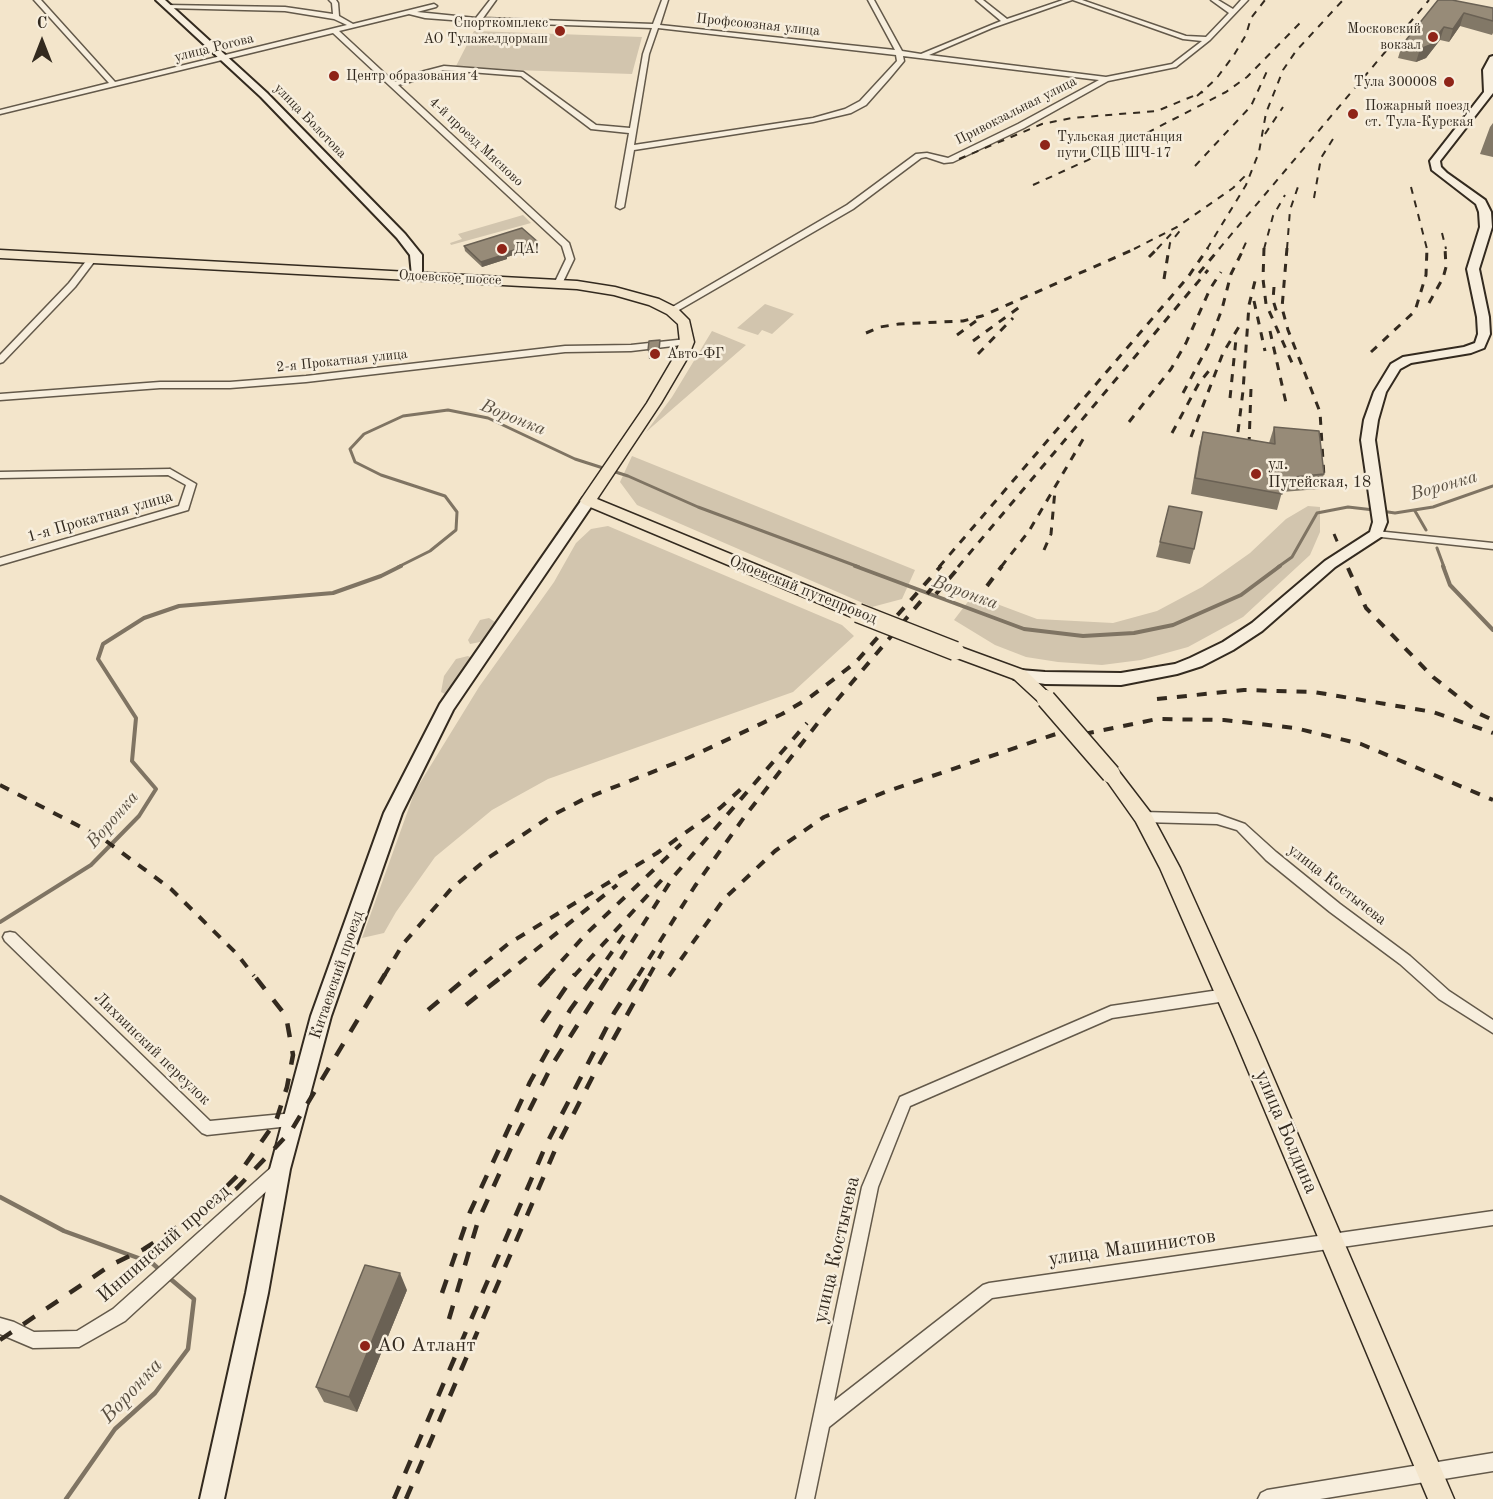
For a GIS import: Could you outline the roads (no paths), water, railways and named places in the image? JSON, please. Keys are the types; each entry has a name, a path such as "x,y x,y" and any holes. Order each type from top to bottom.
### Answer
{"main road":[{"name":"Одоевское шоссе","path":"0,254 558,284 615,291 654,302 672,311"},
{"path":"588,501 654,403 681,357 687,342 684,323 672,311"},
{"name":"Одоевский путепровод","path":"588,501 858,613 1020,675"},
{"name":"улица Болдина","path":"1020,675 1046,699 1111,774 1143,817 1170,868 1332,1240 1441,1499"}],"street":[{"path":"37,0 114,85"},
{"path":"332,0 335,3 336,17"},
{"path":"478,20 493,0"},
{"path":"620,207 646,54 665,0"},
{"path":"630,148 813,120 848,111 862,103 901,61 871,0"},
{"path":"979,0 1006,22"},
{"path":"922,56 1006,22 1069,0"},
{"path":"1076,0 1185,38 1208,39"},
{"path":"1214,0 1233,12"},
{"name":"Привокзальная улица","path":"672,311 850,207 919,156 927,155 944,161 950,160 1021,126 1106,79 1174,66 1208,39 1245,0"},
{"path":"164,3 285,9 336,17 350,24"},
{"name":"улица Болотова","path":"164,3 264,95 401,236 416,255 418,276"},
{"name":"улица Рогова","path":"0,112 335,31 350,24 434,6"},
{"name":"Профсоюзная улица","path":"408,12 425,16 478,20 654,26 1106,79"},
{"name":"4-й проезд Мясново","path":"335,31 566,245 570,259 558,284"},
{"path":"1378,528 1378,500 1368,440 1377,398 1388,376 1395,367 1407,360 1476,347 1482,342 1484,334 1473,269 1486,227 1485,212 1481,202 1443,176 1436,168 1435,161 1491,92 1491,76 1488,67 1493,59"},
{"path":"394,84 411,80 419,74 444,68 523,74 594,127 633,131"},
{"path":"0,360 49,310 93,258"},
{"name":"2-я Прокатная улица","path":"0,397 160,385 230,385 295,380 554,350 631,348 687,342"},
{"name":"1-я Прокатная улица","path":"0,475 170,472 191,484 184,508 0,562"},
{"name":"Китаевский проезд","path":"212,1499 257,1293 280,1169 321,1016 393,813 446,708 588,501"},
{"path":"1020,675 1075,680 1121,679 1176,669 1204,659 1257,627 1330,564 1378,528 1493,546"},
{"name":"улица Костычева","path":"1143,817 1217,819 1241,827 1271,856 1335,908 1405,960 1444,995 1493,1027"},
{"name":"Лихвинский переулок","path":"10,937 207,1128 294,1120"},
{"name":"улица Костычева","path":"805,1499 870,1187 905,1102 1111,1012 1226,995"},
{"name":"Иншинский проезд","path":"0,1326 33,1340 79,1339 119,1315 280,1169"},
{"name":"улица Машинистов","path":"821,1422 989,1291 1493,1218"},
{"path":"1267,1499 1493,1462"}],"waterway":[{"name":"Воронка","path":"398,567 430,551 456,530 457,512 445,496 381,475 355,462 350,449 364,434 403,416 448,410 488,418 575,459 628,476 698,507 859,567"},
{"name":"Воронка","path":"1381,511 1395,513 1433,507 1493,486"},
{"name":"Воронка","path":"1278,567 1292,557 1317,513 1348,507 1374,510"},
{"path":"1415,511 1426,530"},
{"path":"1437,548 1444,567"},
{"name":"Воронка","path":"0,922 91,865 139,816 156,789 132,761 136,718 98,659 103,644 144,618 179,606 333,593 381,576 401,566"},
{"name":"Воронка","path":"855,566 1024,629 1083,636 1134,633 1173,625 1241,595 1280,566"},
{"path":"1443,566 1450,585 1493,630"},
{"name":"Воронка","path":"0,1197 64,1231 152,1263 161,1271"},
{"name":"Воронка","path":"66,1499 115,1429 155,1393 188,1349 194,1299 167,1276"}],"railway":[{"path":"1200,93 1216,79 1234,55 1246,35 1251,18 1265,0"},
{"path":"1207,249 1246,185 1259,152 1266,113 1283,70 1296,51 1343,0"},
{"path":"1219,249 1429,0"},
{"path":"1033,185 1145,134 1226,92 1247,77 1302,21"},
{"path":"1195,166 1251,106 1268,69"},
{"path":"959,159 1042,124 1072,118 1157,111 1200,93"},
{"path":"1197,96 1200,93"},
{"path":"1265,134 1283,107"},
{"path":"1314,198 1321,158 1333,139"},
{"path":"1134,249 1177,227 1233,188 1247,174"},
{"path":"1287,249 1290,210 1300,181"},
{"path":"1411,187 1427,249"},
{"path":"1264,249 1273,216 1285,195"},
{"path":"1169,249 1170,243 1183,227"},
{"path":"1442,233 1446,249"},
{"path":"1157,249 1171,234"},
{"path":"1243,249 1248,238"},
{"path":"866,333 880,327 899,324 963,321 982,316 1137,248"},
{"path":"1164,279 1169,248"},
{"path":"939,567 1188,277 1208,248"},
{"path":"1199,273 1220,248"},
{"path":"1183,393 1208,346 1222,309 1231,274 1244,248"},
{"path":"1264,248 1263,279 1266,304 1293,365"},
{"path":"1287,248 1282,308 1288,330 1320,412 1324,477"},
{"path":"1429,303 1443,278 1446,267 1445,248"},
{"path":"1149,257 1157,249"},
{"path":"1371,352 1415,311 1426,275 1427,249"},
{"path":"958,567 1208,270"},
{"path":"1129,422 1171,369 1186,343 1210,289 1221,272"},
{"path":"1236,448 1243,391 1249,305 1255,281"},
{"path":"1274,287 1273,300 1277,313"},
{"path":"1254,301 1265,351"},
{"path":"973,341 1021,306"},
{"path":"978,354 1013,318"},
{"path":"957,335 976,321"},
{"path":"1191,437 1223,353 1240,325"},
{"path":"1270,331 1286,403"},
{"path":"1230,398 1236,339"},
{"path":"1172,433 1199,383 1212,367"},
{"path":"1249,445 1251,388"},
{"path":"1001,567 1029,531 1085,436"},
{"path":"1044,550 1051,534 1055,490"},
{"path":"1334,534 1340,548"},
{"path":"384,976 403,944 451,889 488,858 551,816 584,799 688,758 782,714 809,698 855,663 941,566"},
{"path":"936,594 960,566"},
{"path":"987,586 1002,566"},
{"path":"1348,568 1366,608 1433,677 1480,714 1493,720"},
{"path":"638,976 695,886 745,816 821,719 938,581"},
{"path":"1157,699 1244,690 1314,692 1433,712 1493,733"},
{"path":"1084,734 1157,719 1224,720 1295,728 1361,744 1493,800"},
{"path":"610,976 674,876 807,723"},
{"path":"669,976 724,899 775,851 824,817 885,792 1056,734"},
{"path":"0,785 102,838 171,889 237,954 254,976"},
{"path":"469,976 508,944 657,853 720,808 742,788"},
{"path":"548,976 587,933 681,844"},
{"path":"574,976 668,873"},
{"path":"503,976 617,885"},
{"path":"595,976 629,928"},
{"path":"649,976 663,951"},
{"path":"227,1186 238,1175 276,1121 287,1087 293,1055 286,1016 253,974"},
{"path":"0,1340 111,1265 144,1249 237,1188 291,1131 385,974"},
{"path":"428,1010 471,974"},
{"path":"466,1005 505,974"},
{"path":"539,986 550,974"},
{"path":"542,1022 575,974"},
{"path":"442,1293 470,1212 530,1082 570,1010 596,974"},
{"path":"449,1319 478,1221 515,1139 552,1065 610,974"},
{"path":"394,1499 546,1145 614,1013 639,974"},
{"path":"406,1499 555,1150 595,1072 650,974"}],"place":[{"name":"Спорткомплекс АО Тулажелдормаш","path":"560,31"},
{"name":"Московский вокзал","path":"1433,37"},
{"name":"Центр образования 4","path":"334,76"},
{"name":"Тула 300008","path":"1449,82"},
{"name":"Пожарный поезд ст. Тула-Курская","path":"1353,114"},
{"name":"Тульская дистанция пути СЦБ ШЧ-17","path":"1045,145"},
{"name":"ДА!","path":"502,249"},
{"name":"Авто-ФГ","path":"655,354"},
{"name":"ул. Путейская, 18","path":"1256,474"},
{"name":"АО Атлант","path":"365,1346"}]}
